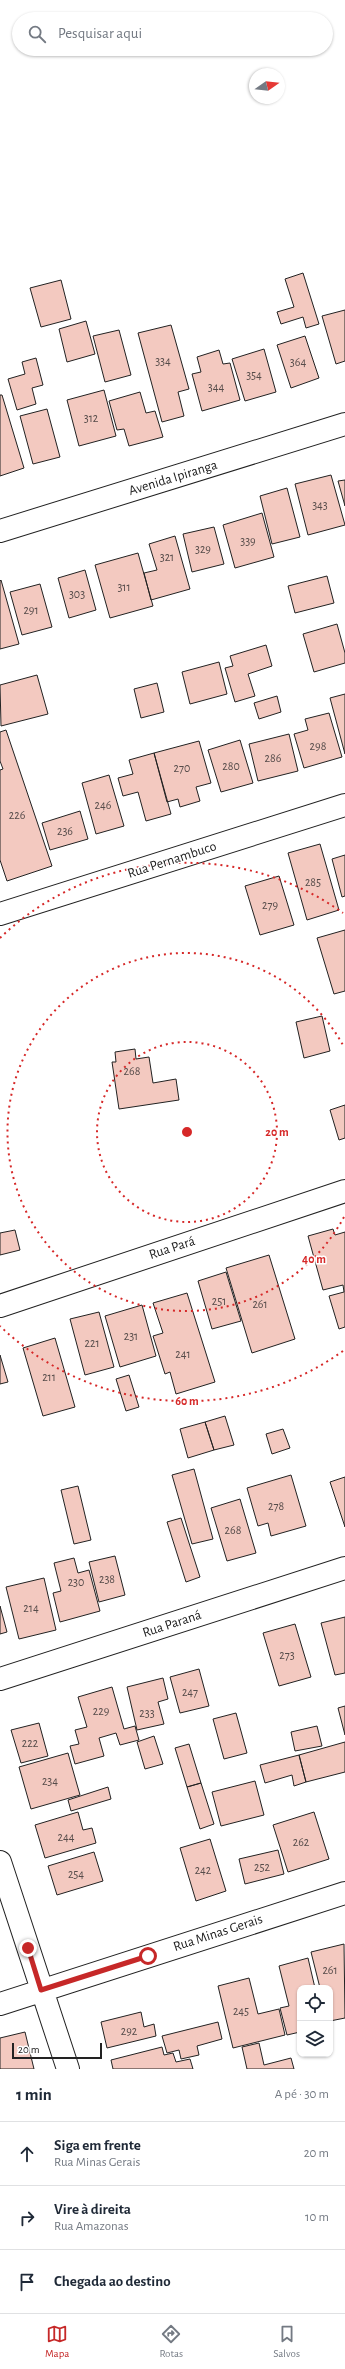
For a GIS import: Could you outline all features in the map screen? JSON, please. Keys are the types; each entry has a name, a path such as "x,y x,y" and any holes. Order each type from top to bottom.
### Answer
{"street":[{"name":"Avenida Ipiranga","path":"0,531 345,424"},
{"name":"Rua Pernambuco","path":"0,914 345,805"},
{"name":"Rua Pará","path":"0,1306 345,1191"},
{"name":"Rua Paraná","path":"0,1679 345,1568"},
{"path":"0,1862 68,2069"},
{"name":"Rua Minas Gerais","path":"0,2004 345,1893"}],"building":[{"path":"303,273 319,324 306,328 303,317 281,324 277,312 294,307 285,279"},
{"path":"61,280 71,319 41,327 30,288"},
{"path":"345,310 345,361 336,364 322,316"},
{"path":"86,321 95,354 67,362 59,329"},
{"path":"171,325 189,389 178,392 184,416 162,422 138,333"},
{"path":"119,330 131,375 105,382 93,336"},
{"path":"305,336 319,378 291,388 277,345"},
{"path":"264,349 276,392 245,401 232,359"},
{"path":"219,350 223,364 230,363 240,400 202,411 192,374 201,372 197,357"},
{"path":"36,358 43,385 32,388 36,404 17,410 8,379 25,374 22,362"},
{"path":"104,390 116,436 79,446 67,400"},
{"path":"140,392 146,413 155,411 163,437 129,446 124,429 117,430 109,401"},
{"path":"0,395 2,395 24,468 0,476"},
{"path":"47,409 60,457 33,464 20,416"},
{"path":"331,475 345,525 308,535 295,484"},
{"path":"345,480 345,506 338,481"},
{"path":"287,488 300,537 272,544 260,496"},
{"path":"262,513 274,557 235,568 223,525"},
{"path":"214,527 224,564 192,572 183,534"},
{"path":"175,536 190,589 151,600 144,573 157,570 149,544"},
{"path":"138,553 153,606 110,618 95,565"},
{"path":"85,570 96,610 69,618 58,578"},
{"path":"327,576 334,603 295,613 288,586"},
{"path":"1,580 19,644 0,649 0,581"},
{"path":"40,584 52,627 22,635 10,592"},
{"path":"337,624 345,653 345,663 314,672 303,634"},
{"path":"266,645 272,666 248,674 255,696 235,702 225,668 233,666 230,656"},
{"path":"219,662 227,694 190,704 182,672"},
{"path":"37,675 48,714 1,726 0,685"},
{"path":"157,683 164,712 141,718 134,689"},
{"path":"345,694 345,754 330,698"},
{"path":"277,696 281,712 259,719 254,703"},
{"path":"329,713 342,757 304,768 294,734 308,730 305,719"},
{"path":"6,730 52,866 7,881 0,860 0,770 3,769 0,761 0,732"},
{"path":"289,734 298,771 258,781 249,744"},
{"path":"240,740 253,783 221,792 208,750"},
{"path":"199,741 211,783 196,787 200,801 180,807 178,799 167,802 154,753"},
{"path":"154,753 171,814 146,821 138,792 123,796 118,778 133,774 129,760"},
{"path":"109,775 124,826 96,834 82,783"},
{"path":"80,811 88,839 50,850 42,823"},
{"path":"320,844 339,910 307,920 288,853"},
{"path":"345,855 345,896 342,897 332,859"},
{"path":"279,876 294,925 260,935 245,886"},
{"path":"345,930 345,991 334,994 317,938"},
{"path":"322,1016 330,1051 304,1058 296,1022"},
{"path":"135,1049 136,1059 149,1057 153,1083 176,1079 179,1100 119,1109 112,1062 116,1062 115,1052"},
{"path":"345,1105 345,1138 339,1140 330,1110"},
{"path":"333,1229 335,1235 345,1232 345,1327 339,1329 329,1296 344,1292 343,1285 323,1290 308,1236"},
{"path":"15,1230 20,1250 0,1255 0,1233"},
{"path":"269,1255 295,1339 252,1353 226,1268"},
{"path":"226,1272 241,1321 212,1329 198,1281"},
{"path":"187,1293 215,1382 176,1394 170,1372 165,1374 153,1336 163,1333 153,1303"},
{"path":"142,1305 156,1356 120,1367 105,1316"},
{"path":"99,1312 114,1367 85,1375 70,1319"},
{"path":"55,1338 75,1407 43,1416 23,1348"},
{"path":"0,1355 8,1382 0,1384"},
{"path":"129,1375 139,1407 126,1411 116,1379"},
{"path":"225,1416 234,1445 214,1450 205,1422"},
{"path":"205,1422 214,1450 188,1458 180,1429"},
{"path":"283,1429 290,1448 272,1454 266,1434"},
{"path":"194,1469 213,1539 192,1544 172,1475"},
{"path":"291,1475 306,1526 271,1536 268,1523 258,1526 247,1488"},
{"path":"345,1477 345,1527 330,1482"},
{"path":"78,1486 91,1540 74,1544 61,1490"},
{"path":"240,1499 256,1553 227,1561 211,1508"},
{"path":"181,1518 200,1577 186,1582 167,1522"},
{"path":"115,1556 125,1595 99,1602 89,1562"},
{"path":"74,1558 78,1573 89,1570 100,1611 60,1622 53,1593 61,1591 54,1563"},
{"path":"44,1578 56,1630 19,1639 6,1587"},
{"path":"0,1606 7,1632 0,1634"},
{"path":"345,1617 345,1673 335,1675 321,1623"},
{"path":"295,1624 311,1677 279,1686 263,1633"},
{"path":"199,1669 209,1706 180,1713 170,1677"},
{"path":"163,1678 168,1699 158,1702 164,1724 137,1730 127,1687"},
{"path":"112,1687 124,1729 135,1726 139,1740 120,1745 116,1733 99,1738 104,1756 75,1764 70,1746 79,1744 75,1730 87,1727 78,1697"},
{"path":"345,1706 345,1735 338,1708"},
{"path":"236,1713 247,1753 224,1759 213,1719"},
{"path":"39,1723 48,1756 21,1763 11,1730"},
{"path":"317,1726 322,1746 295,1751 291,1732"},
{"path":"154,1736 163,1764 145,1769 137,1742"},
{"path":"345,1742 345,1772 306,1782 299,1755"},
{"path":"189,1744 201,1783 187,1787 175,1748"},
{"path":"68,1753 80,1795 31,1809 19,1767"},
{"path":"299,1755 306,1782 294,1786 292,1775 265,1783 260,1765"},
{"path":"255,1781 264,1815 221,1826 212,1792"},
{"path":"201,1783 214,1824 200,1829 187,1787"},
{"path":"108,1787 111,1799 71,1811 68,1800"},
{"path":"78,1812 83,1830 92,1828 96,1843 45,1858 35,1825"},
{"path":"314,1812 329,1859 288,1872 273,1825"},
{"path":"210,1839 226,1891 196,1901 180,1848"},
{"path":"278,1850 284,1874 245,1884 239,1859"},
{"path":"94,1852 103,1881 57,1895 48,1866"},
{"path":"344,1944 345,2018 333,2020 333,1985 319,1985 311,1952"},
{"path":"308,1958 314,1985 297,1985 297,2033 287,2035 280,2008 289,2006 279,1966"},
{"path":"249,1978 258,2014 279,2009 285,2035 233,2048 218,1986"},
{"path":"141,2012 144,2027 154,2024 156,2036 107,2048 101,2022"},
{"path":"218,2022 222,2039 197,2046 199,2055 181,2059 179,2050 167,2053 162,2036"},
{"path":"25,2032 34,2069 0,2069 0,2038"},
{"path":"259,2043 264,2065 291,2058 294,2069 247,2069 242,2047"},
{"path":"162,2047 164,2055 173,2053 176,2062 190,2059 193,2069 113,2069 111,2060"}],"route":[{"path":"28,1948 41,1990 148,1956"}]}
